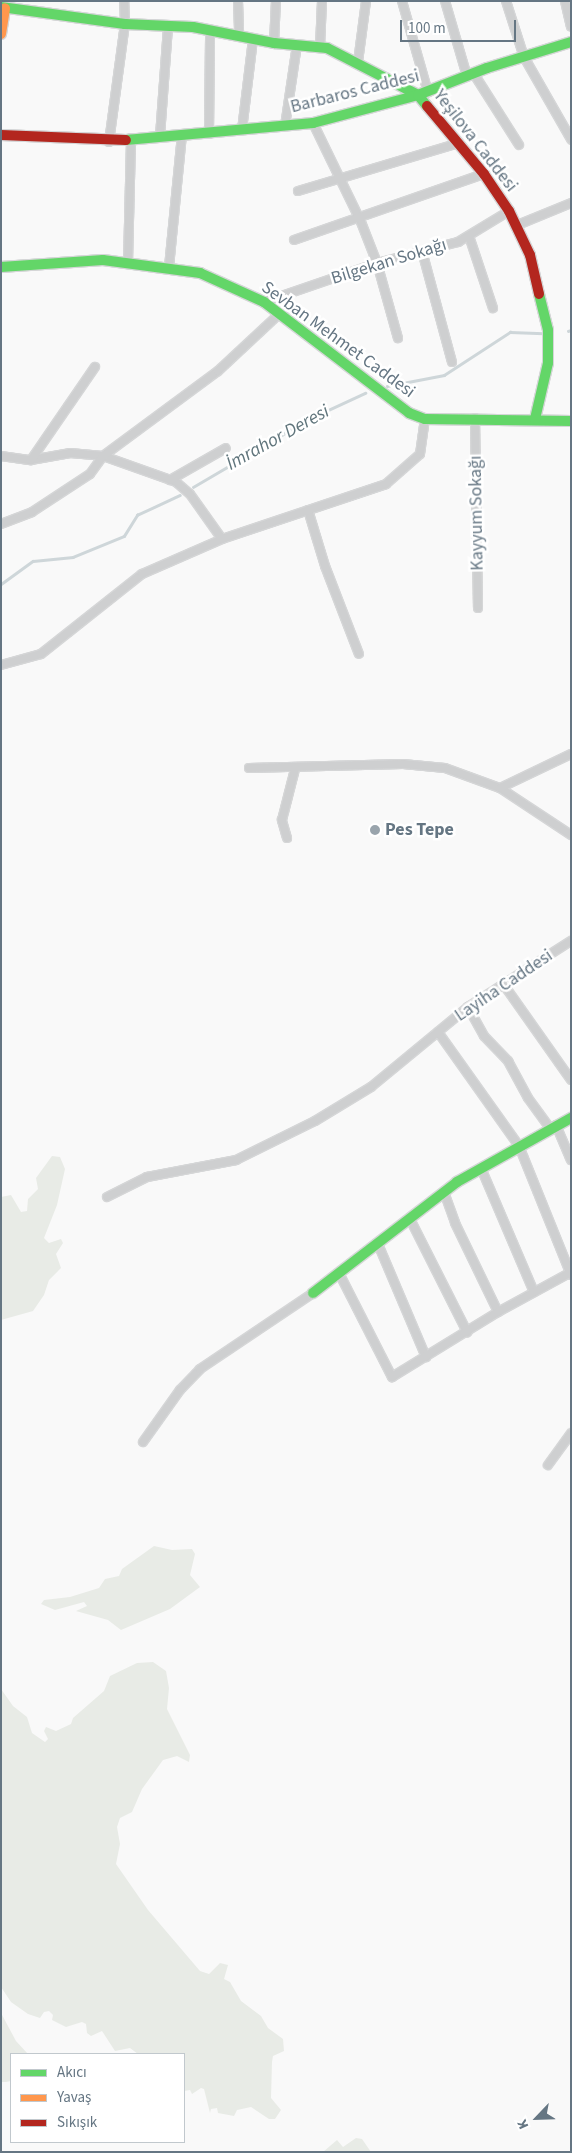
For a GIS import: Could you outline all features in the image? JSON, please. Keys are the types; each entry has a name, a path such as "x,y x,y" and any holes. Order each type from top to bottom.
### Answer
{"street":[{"path":"109,142 125,24 124,1"},
{"path":"238,1 239,36"},
{"path":"274,43 276,1"},
{"path":"320,47 322,1"},
{"path":"358,62 366,1"},
{"path":"402,1 423,94"},
{"path":"444,1 470,75 519,145"},
{"path":"506,1 524,57 571,139"},
{"path":"565,1 571,26"},
{"path":"1,34 3,8"},
{"name":"Yeşilova Caddesi","path":"3,8 125,24 210,30 274,43 320,47 358,62 423,94 484,174 509,211 530,255 548,330 548,363 535,419"},
{"path":"160,136 168,27"},
{"path":"209,134 210,30"},
{"path":"242,130 253,39"},
{"name":"Barbaros Caddesi","path":"1,135 109,142 131,138 209,134 313,123 423,94 470,75 571,42"},
{"path":"285,126 297,45"},
{"path":"313,123 338,179 358,216 377,263 398,338"},
{"path":"169,267 181,167 182,135"},
{"path":"128,263 131,138"},
{"path":"298,191 459,143"},
{"path":"294,240 358,216 484,174"},
{"path":"515,226 571,203"},
{"name":"Bilgekan Sokağı","path":"264,302 377,263 470,236 509,211"},
{"path":"470,236 493,308"},
{"path":"422,251 452,362"},
{"name":"Sevban Mehmet Caddesi","path":"1,267 25,262 103,260 169,267 200,273 230,284 264,302 278,315 402,408 426,420 475,418 571,421"},
{"path":"1,524 32,512 65,492 97,469 103,456 218,372 278,315"},
{"path":"31,460 95,367"},
{"name":"Kayyum Sokağı","path":"475,418 478,608"},
{"path":"1,665 41,654 142,574 222,539 386,484 406,469 420,454 426,420"},
{"path":"170,480 226,448"},
{"path":"1,456 31,460 70,453 103,456 170,480 190,494 222,539"},
{"path":"308,510 325,566 359,654"},
{"path":"500,788 571,754"},
{"path":"248,768 295,769 404,764 444,768 500,788 571,835"},
{"path":"287,838 282,820 295,769"},
{"name":"Layiha Caddesi","path":"107,1197 147,1177 236,1160 268,1146 371,1086 468,1007 571,941"},
{"path":"504,985 571,1080"},
{"path":"468,1007 484,1036 508,1062 528,1098 553,1126 571,1160"},
{"path":"339,1273 392,1378 498,1312 570,1273 519,1146 438,1032"},
{"path":"143,1442 180,1390 200,1369 313,1293 444,1192 553,1126 571,1118"},
{"path":"481,1168 534,1292"},
{"path":"444,1192 455,1223 498,1312"},
{"path":"410,1219 467,1332"},
{"path":"378,1244 426,1357"},
{"path":"548,1465 571,1433"}],"shaded area":[{"path":"52,1156 60,1157 65,1169 57,1205 44,1238 49,1243 61,1239 63,1243 56,1254 61,1268 49,1280 44,1295 33,1311 1,1320 1,1197 11,1195 21,1212 27,1211 28,1199 38,1189 36,1178"},
{"path":"154,1546 172,1550 192,1549 195,1554 190,1575 200,1587 170,1609 121,1630 108,1620 76,1611 87,1606 84,1602 55,1610 41,1604 44,1600 70,1597 99,1588 105,1579 119,1576 122,1569"},
{"path":"153,1662 166,1671 169,1688 167,1709 190,1755 189,1762 177,1756 163,1760 142,1789 132,1812 120,1818 117,1827 120,1844 116,1864 148,1910 200,1971 209,1974 220,1963 228,1965 224,1979 230,1982 241,2001 261,2016 268,2028 283,2039 284,2051 273,2056 272,2062 271,2098 281,2110 275,2119 269,2119 251,2107 237,2110 234,2116 218,2113 217,2108 211,2109 210,2113 204,2089 201,2088 192,2094 190,2090 185,2091 185,2053 137,2053 130,2048 115,2051 102,2031 91,2036 87,2033 86,2024 82,2022 66,2027 52,2020 53,2015 49,2011 44,2012 40,2018 28,2014 11,2002 1,1987 1,1689 13,1706 27,1717 32,1733 45,1742 48,1739 44,1731 46,1727 56,1731 71,1724 73,1718 104,1691 110,1676 137,1663"},
{"path":"1,2013 16,2041 27,2053 10,2053 10,2081 1,2082"},
{"path":"356,2138 362,2139 371,2152 323,2152 337,2140 343,2147"}],"waterway":[{"name":"İmrahor Deresi","path":"387,386 444,375 510,332 543,333"},
{"name":"İmrahor Deresi","path":"193,487 309,419 365,393"},
{"name":"İmrahor Deresi","path":"1,584 33,561 73,557 124,536 137,515 180,495"}],"traffic: fast":[{"path":"1,7 125,24 193,27 274,43 327,48 418,95 427,106"},
{"path":"126,140 313,123 418,95 487,68 571,42"},
{"path":"1,267 103,260 200,273 264,302 409,413 425,419 571,421"},
{"path":"535,419 548,363 548,330 539,294"},
{"path":"313,1293 457,1182 571,1118"}],"traffic: slow":[{"path":"1,34 5,8"}],"traffic: jam":[{"path":"427,106 484,174 509,211 530,255 539,294"},
{"path":"1,135 126,140"}],"place":[{"name":"Pes Tepe","path":"375,830"}]}
